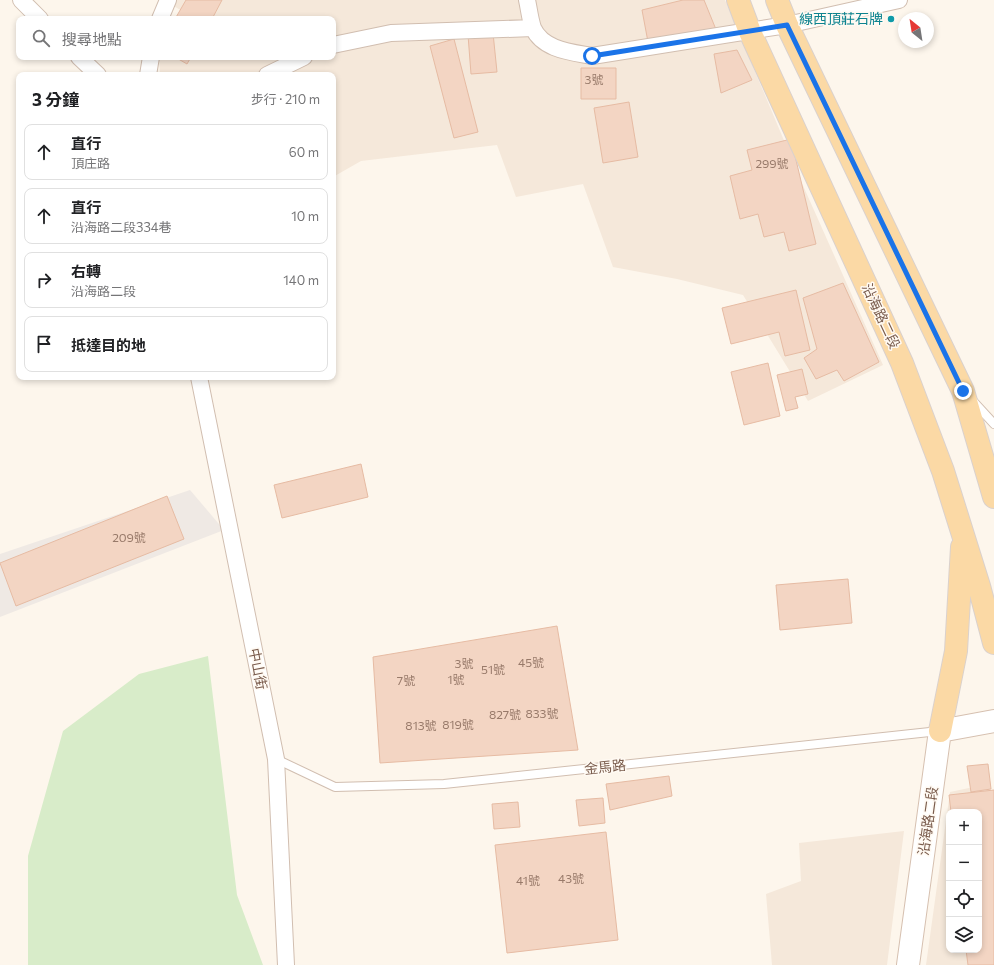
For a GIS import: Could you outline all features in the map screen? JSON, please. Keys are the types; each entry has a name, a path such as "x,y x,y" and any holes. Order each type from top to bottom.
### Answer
{"main road":[{"name":"沿海路二段","path":"738,0 750,32 902,363 943,471 979,586 994,643"},
{"path":"777,0 787,25 963,391 994,497"},
{"path":"940,731 956,651 963,534"}],"street":[{"path":"21,0 37,16"},
{"path":"161,16 168,0"},
{"path":"527,0 533,28 545,44 566,51 592,56 750,32 899,0"},
{"path":"336,44 391,33 533,28"},
{"path":"82,60 95,72"},
{"path":"148,72 150,60"},
{"path":"273,72 298,60"},
{"name":"中山街","path":"200,380 276,759 286,965"},
{"path":"940,731 994,721"},
{"name":"沿海路二段","path":"908,965 940,731"}],"lane":[{"path":"963,391 994,424"},
{"name":"金馬路","path":"276,759 334,787 444,784 940,731"}],"shaded area":[{"path":"164,0 725,0 801,181 883,365 808,401 743,295 677,279 613,267 583,184 516,197 497,145 361,161 336,175 336,72 160,72 159,60 336,60 336,16 179,16 182,11"},
{"path":"190,490 224,530 0,617 0,554"},
{"path":"988,784 994,816 994,965 926,965 946,821 946,953 982,953 982,809 948,809 950,792"},
{"path":"904,831 887,965 772,965 766,894 801,881 799,843"}],"green space":[{"path":"208,656 237,895 263,965 28,965 28,856 63,731 139,674"}],"building":[{"path":"186,0 222,0 214,16 177,16"},
{"path":"683,0 704,0 717,32 648,42 642,10"},
{"path":"493,33 497,72 471,74 468,35"},
{"path":"454,39 478,132 454,138 430,46"},
{"path":"737,50 752,80 721,93 714,54"},
{"path":"180,60 189,60 187,64"},
{"path":"581,68 616,68 616,99 581,99"},
{"path":"629,102 638,157 603,163 594,108"},
{"path":"791,139 816,244 789,251 784,232 764,237 758,214 740,219 730,176 752,170 747,150"},
{"path":"843,283 879,362 844,381 837,370 816,379 804,358 817,349 803,298"},
{"path":"796,290 810,350 785,356 779,332 731,344 722,308"},
{"path":"768,363 780,416 744,425 731,372"},
{"path":"802,369 808,394 795,397 798,408 786,411 777,375"},
{"path":"361,464 368,497 282,518 274,485"},
{"path":"167,496 184,539 16,606 0,563"},
{"path":"848,579 852,623 780,630 776,585"},
{"path":"557,626 578,750 380,763 373,657"},
{"path":"988,764 991,789 971,792 967,766"},
{"path":"669,776 672,796 610,810 606,784"},
{"path":"994,790 994,965 968,965 966,953 982,953 982,809 951,809 949,795"},
{"path":"603,798 605,823 579,826 576,800"},
{"path":"518,802 520,827 494,829 492,804"},
{"path":"606,832 618,940 507,953 495,845"}],"place":[{"name":"線西頂莊石牌","path":"891,19"}],"route":[{"path":"592,56 787,25 963,391"}]}
